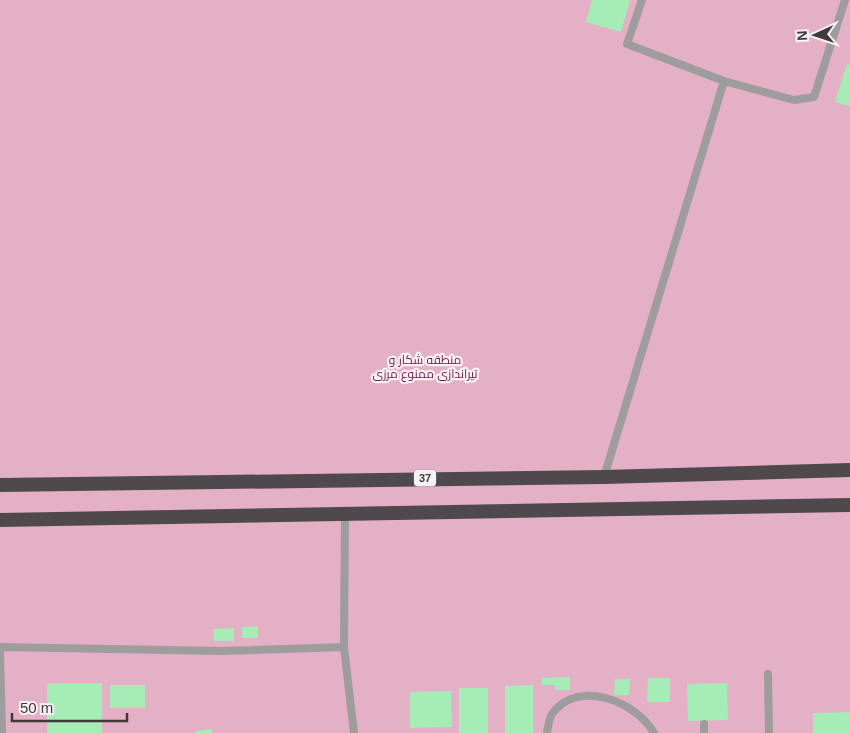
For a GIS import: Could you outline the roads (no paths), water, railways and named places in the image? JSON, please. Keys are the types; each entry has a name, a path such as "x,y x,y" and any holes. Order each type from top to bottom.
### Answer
{"highway":[{"name":"37","path":"0,485 604,477 850,470"},
{"path":"0,520 850,505"}],"lane":[{"path":"642,0 627,44 724,81 794,100 814,97 844,0"},
{"path":"604,477 724,81"},
{"path":"345,514 344,647 354,733"},
{"path":"0,647 222,651 344,647"},
{"path":"0,652 2,733"},
{"path":"768,674 769,733"},
{"path":"547,733 551,716 562,703 577,698 598,696 620,701 638,713 654,733"},
{"path":"704,724 704,733"}],"park label":[{"name":"منطقه شکار و تیراندازی ممنوع مرزی","path":"425,367"}]}
